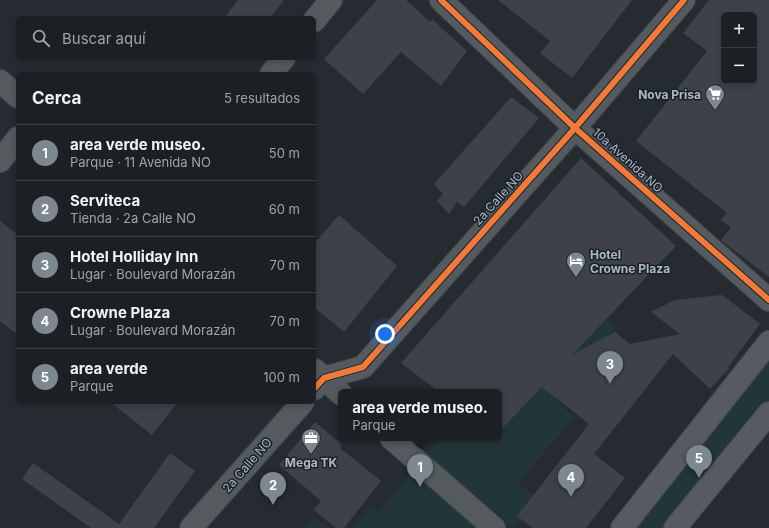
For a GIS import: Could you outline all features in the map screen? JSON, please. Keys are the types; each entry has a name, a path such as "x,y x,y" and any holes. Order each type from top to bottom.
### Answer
{"main road":[{"path":"622,528 769,342"},
{"path":"675,528 769,414"}],"street":[{"path":"316,19 331,0"},
{"name":"10a Avenida NO","path":"441,0 575,128 769,300"},
{"name":"2a Calle NO","path":"317,379 363,367 575,128 684,0"},
{"path":"273,72 282,60"},
{"path":"0,81 16,95"},
{"path":"0,161 16,141"},
{"path":"317,379 338,392"},
{"name":"2a Calle NO","path":"191,528 301,404"},
{"path":"395,441 494,528"}],"shaded area":[{"path":"596,312 616,327 555,400 574,417 518,483 538,498 514,528 425,454 436,441 502,441 502,390"},
{"path":"769,355 769,427 688,528 630,528"},
{"path":"416,467 478,528 352,528 370,507 379,513"},
{"path":"312,517 328,528 303,528"}],"building":[{"path":"238,0 284,0 272,16 226,16"},
{"path":"377,0 406,0 430,22 432,19 467,51 441,86 401,52 363,94 324,59"},
{"path":"498,0 632,0 572,78 540,53 550,41"},
{"name":"Nova Prisa","path":"709,0 769,0 769,277 721,240 731,228 721,220 727,213 636,141 707,51 683,33"},
{"path":"511,97 539,118 464,207 457,202 449,214 437,201 443,194 434,184"},
{"name":"Hotel Crowne Plaza","path":"581,158 676,246 572,355 615,332 630,344 680,334 651,312 675,300 722,295 760,324 728,367 729,368 710,389 673,354 594,454 625,478 586,528 533,528 517,516 589,424 542,387 502,429 502,389 435,389 401,363"},
{"path":"339,215 397,266 344,332 316,309 316,242"},
{"path":"0,221 16,233 16,333 0,321"},
{"path":"113,404 176,404 152,435"},
{"path":"315,422 342,445 340,448 381,481 344,528 336,528 314,510 321,501 279,465"},
{"path":"170,453 195,471 154,528 91,528 22,479 33,463 119,524"}],"cycle path":[{"path":"441,0 575,128 769,300"},
{"path":"316,387 324,378 363,367 575,128 684,0"}],"place":[{"name":"Nova Prisa","path":"715,111"},
{"name":"Hotel Crowne Plaza","path":"576,278"},
{"name":"Hotel Holliday Inn","path":"610,384"},
{"name":"Mega TK","path":"311,455"},
{"name":"area verde","path":"699,478"},
{"name":"area verde museo.","path":"420,487"},
{"name":"Crowne Plaza","path":"571,497"},
{"name":"Serviteca","path":"273,505"}]}
